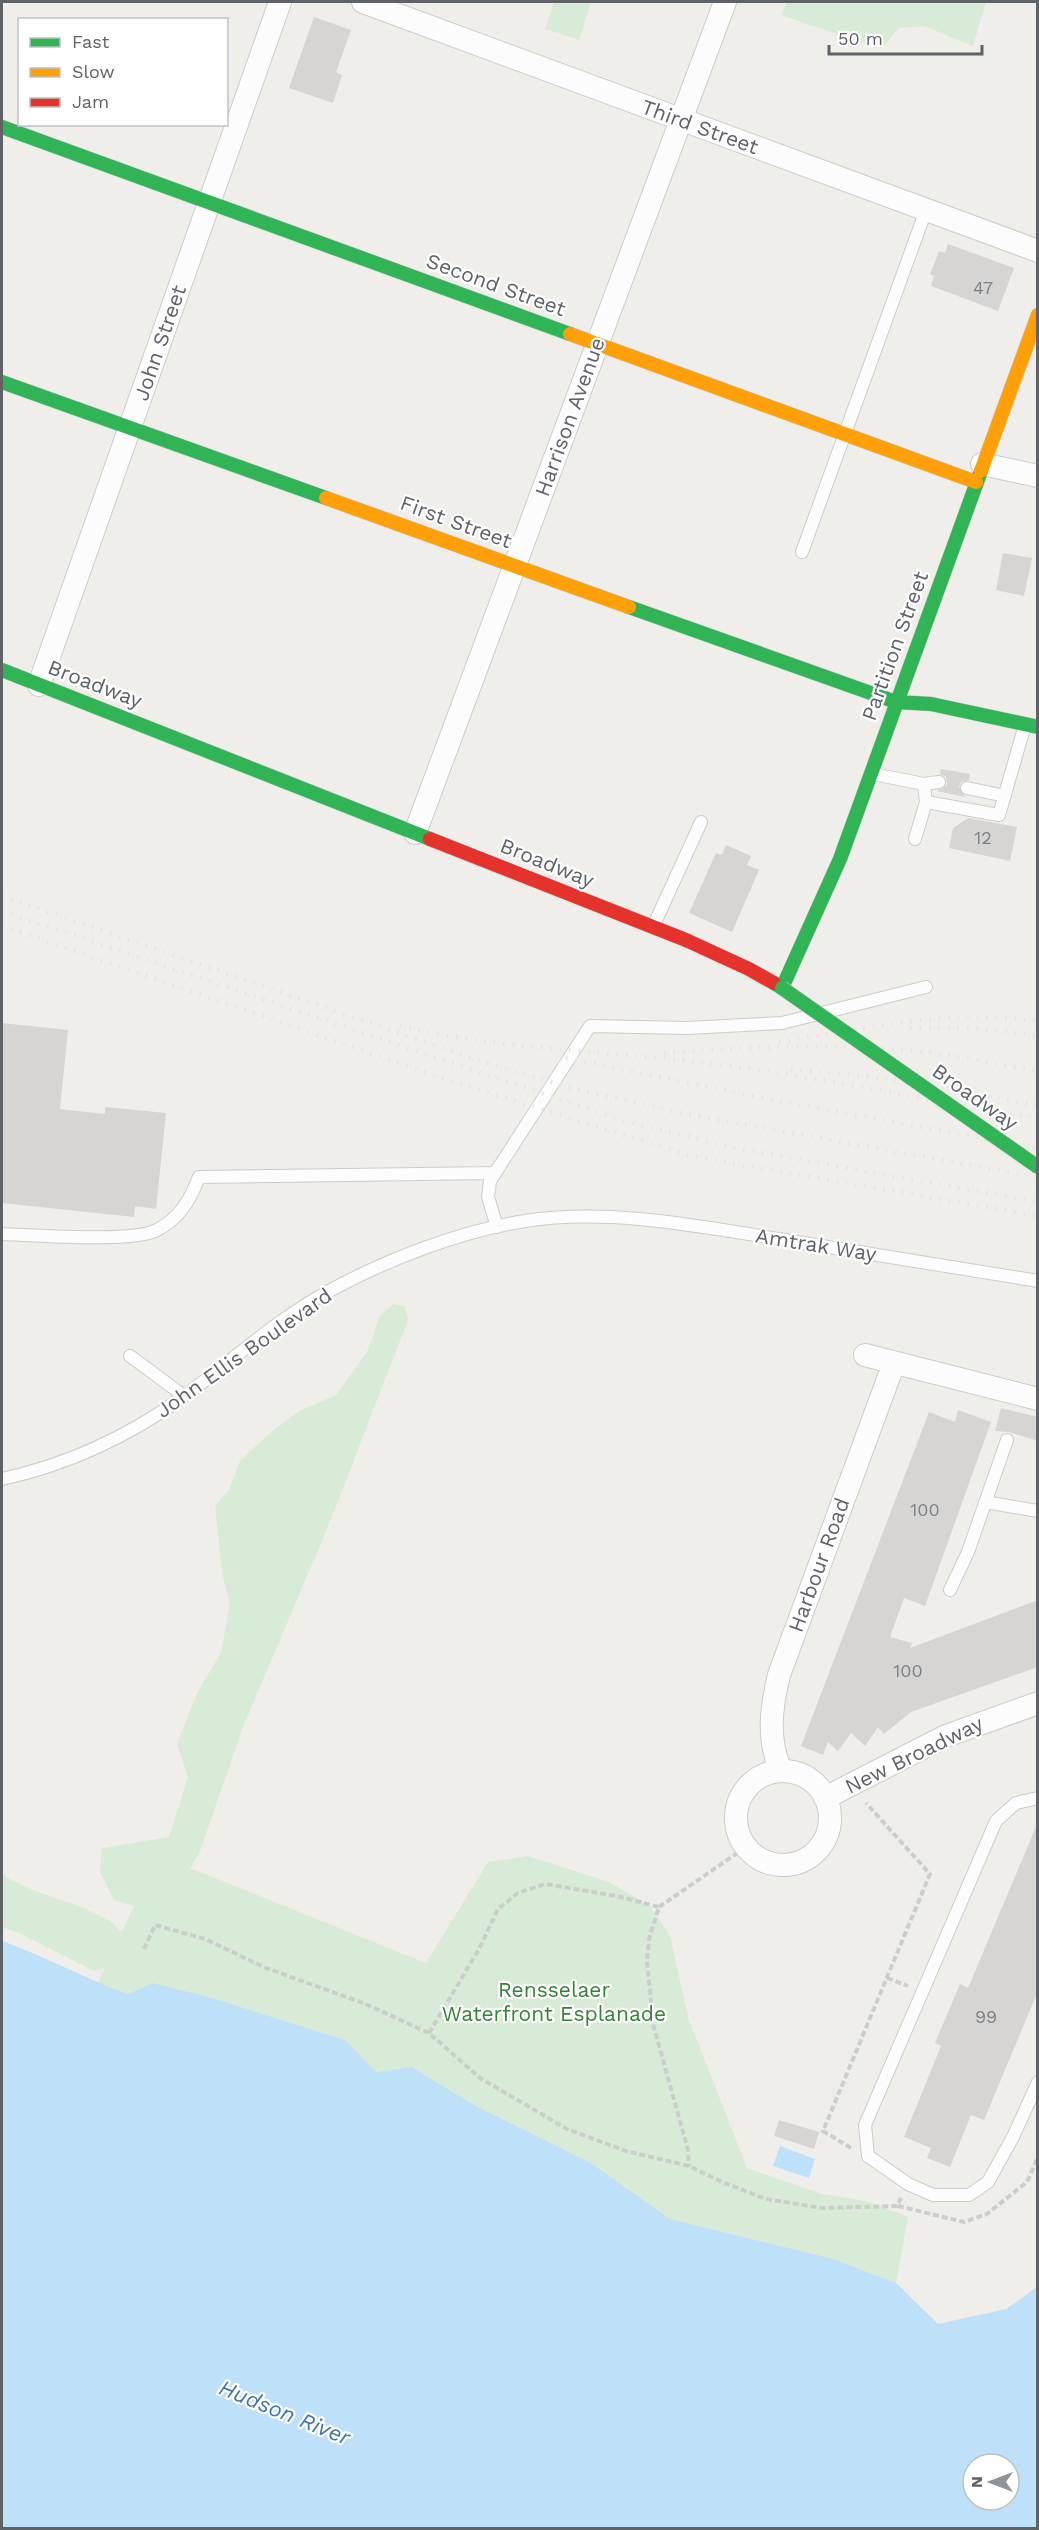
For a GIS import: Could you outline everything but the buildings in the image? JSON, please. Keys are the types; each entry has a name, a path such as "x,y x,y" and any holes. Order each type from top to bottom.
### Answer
{"street":[{"name":"John Street","path":"39,685 280,2"},
{"name":"Third Street","path":"363,2 1038,250"},
{"name":"Harrison Avenue","path":"415,832 725,2"},
{"name":"Second Street","path":"2,127 844,434 979,473"},
{"name":"Partition Street","path":"782,988 829,887 1038,315"},
{"name":"First Street","path":"2,382 896,702 931,704 1032,725"},
{"path":"979,473 1038,476"},
{"name":"Broadway","path":"2,670 415,832 729,959 782,988 1038,1167"},
{"path":"865,1355 1038,1399"},
{"name":"Harbour Road","path":"780,1771 773,1753 771,1734 772,1706 779,1675 894,1363"},
{"name":"New Broadway","path":"825,1798 946,1736 1038,1703"},
{"path":"746,1847 737,1826 736,1816 742,1797 762,1775 780,1771"},
{"name":"New Broadway","path":"746,1847 752,1855 769,1864 794,1864 815,1853 828,1835 831,1816 820,1789 806,1777 780,1771"}],"lane":[{"path":"802,552 926,210"},
{"path":"926,802 999,815 1032,725"},
{"path":"871,774 924,784 939,782"},
{"path":"915,839 926,802 924,784"},
{"path":"967,788 1005,796"},
{"path":"653,928 701,822"},
{"path":"497,1227 488,1197 488,1188 494,1173 590,1026 687,1028 782,1023 926,987"},
{"path":"2,1234 125,1236 149,1233 169,1222 188,1205 199,1177 494,1173"},
{"name":"John Ellis Boulevard","path":"2,1479 73,1458 131,1430 184,1396 254,1340 332,1289 422,1250 497,1227 549,1218 594,1218"},
{"name":"Amtrak Way","path":"594,1218 680,1224 1038,1281"},
{"path":"130,1356 184,1396"},
{"path":"950,1590 968,1552 1006,1440"},
{"path":"985,1502 1038,1511"},
{"path":"1038,1798 1016,1803 996,1821 865,2125 868,2156 908,2184 933,2195 969,2195 988,2182 1013,2137 1038,2082"}],"path":[{"path":"866,1803 930,1874 823,2131 868,2156"},
{"path":"689,2166 688,2150 653,2024 647,1962 649,1940 659,1907 746,1847"},
{"path":"429,2032 479,1949 498,1910 518,1893 545,1884 616,1896 659,1907"},
{"path":"144,1949 155,1925 205,1939 267,1968 363,2003 429,2032 480,2078 567,2129 626,2151 689,2166 766,2199 822,2208 897,2206 908,2184"},
{"path":"887,1978 923,1991"}],"green space":[{"path":"554,2 591,2 579,40 545,29"},
{"path":"787,2 986,2 973,46 924,26 899,28 881,49 781,15"},
{"name":"Rensselaer Waterfront Esplanade","path":"393,1304 405,1306 408,1320 330,1522 243,1727 199,1854 190,1868 426,1963 488,1862 528,1856 609,1882 650,1906 670,1936 688,2017 747,2168 822,2194 866,2201 908,2217 896,2283 834,2259 670,2219 591,2163 474,2105 412,2067 376,2073 345,2040 209,1997 153,1983 129,1994 98,1983 105,1968 94,1971 19,1933 2,1927 2,1874 27,1888 95,1913 110,1921 122,1932 134,1906 114,1900 100,1872 102,1848 169,1837 188,1777 177,1744 197,1693 221,1653 230,1604 223,1577 215,1506 229,1490 240,1461 270,1433 299,1411 336,1395 367,1352 380,1316"}],"water":[{"name":"Hudson River","path":"2,1941 128,1994 153,1983 209,1997 345,2040 376,2072 412,2067 474,2105 591,2163 670,2219 834,2259 896,2283 938,2324 1006,2309 1037,2287 1037,2528 2,2528"},
{"path":"780,2146 815,2159 809,2178 773,2166"}],"railway":[{"path":"2,896 495,1066 579,1090 685,1114 1038,1177"},
{"path":"2,911 624,1121 735,1148 1038,1202"},
{"path":"2,926 445,1079 691,1156 1038,1216"},
{"path":"779,1042 876,1026 940,1019 972,1017 1038,1021"},
{"path":"400,1026 517,1045 715,1064 1038,1118"},
{"path":"910,1028 982,1029 1038,1036"},
{"path":"664,1053 727,1049 852,1047 915,1051 1038,1071"},
{"path":"566,1058 768,1099 1038,1148"},
{"path":"791,1069 898,1080 1038,1106"}],"traffic: fast":[{"path":"2,127 570,334"},
{"path":"2,382 326,498"},
{"path":"774,983 782,988 840,859 981,471"},
{"path":"629,607 896,702 931,704 1038,727"},
{"path":"2,670 430,839"},
{"path":"782,988 1038,1167"}],"traffic: slow":[{"path":"981,471 1038,315"},
{"path":"570,334 976,482"},
{"path":"326,498 629,607"}],"traffic: jam":[{"path":"430,839 686,940 774,983"}]}
